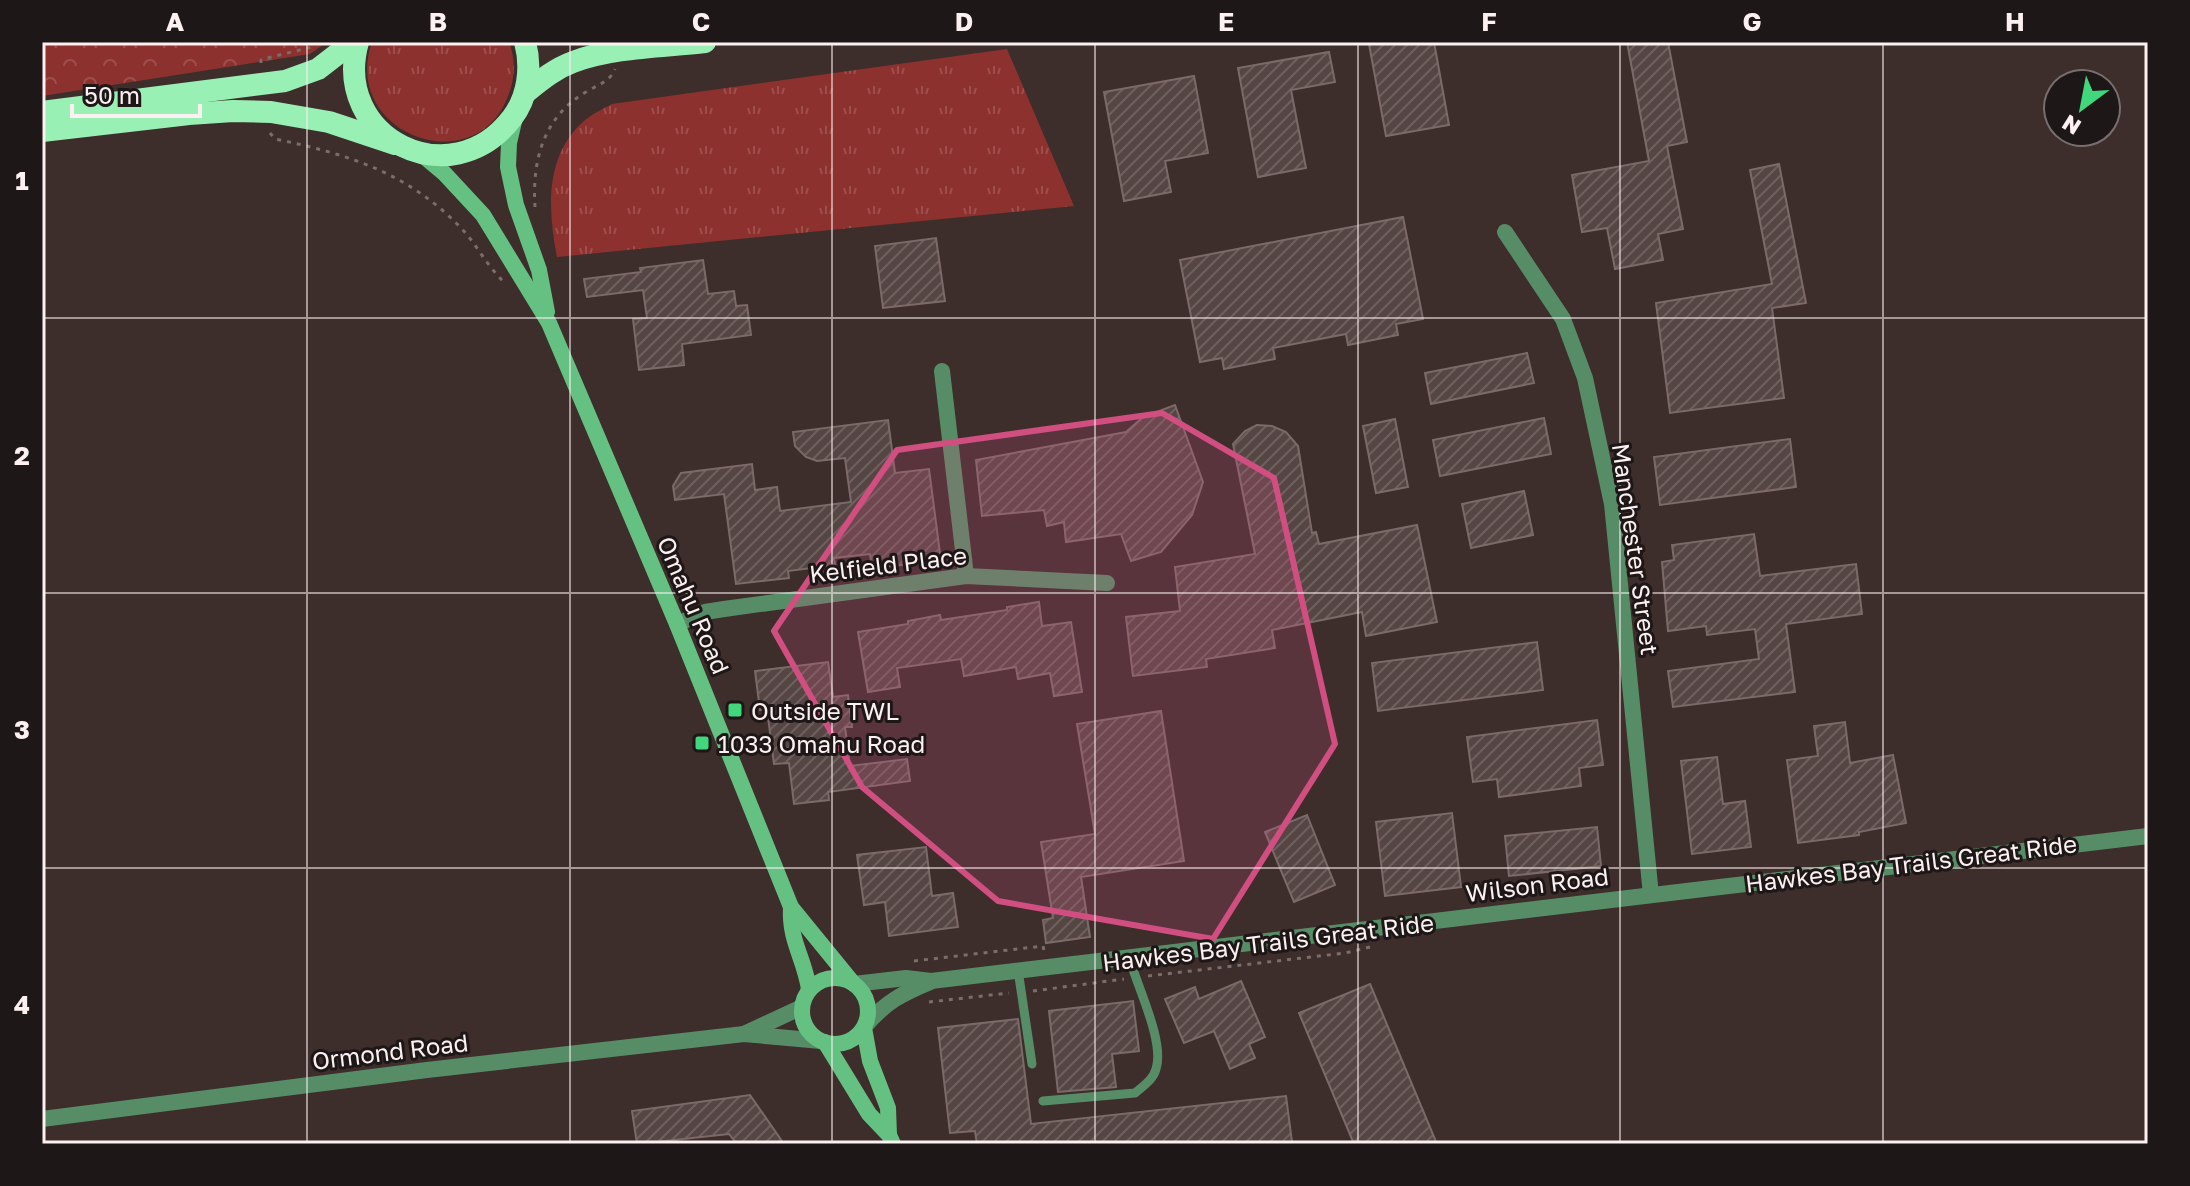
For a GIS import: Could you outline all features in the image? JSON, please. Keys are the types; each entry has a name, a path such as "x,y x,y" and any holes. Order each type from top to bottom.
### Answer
{"highway":[{"path":"42,112 285,81 318,69 355,42"},
{"path":"355,42 357,95 377,129 395,144"},
{"path":"521,102 529,60 525,42"},
{"path":"42,131 189,114 271,112 329,122 420,153 451,155 478,148 504,129 521,102 558,68 612,54 705,42"}],"main road":[{"name":"Omahu Road","path":"521,102 509,143 509,176 539,270 549,323"},
{"name":"Omahu Road","path":"420,153 444,173 483,215 549,323 677,624 791,907 854,983"},
{"name":"Omahu Road","path":"791,907 789,930 807,975 809,989"},
{"path":"835,977 854,983 861,990 868,1007 865,1027 870,1061 888,1108 891,1139 869,1114 823,1042 806,1027 802,1007 809,989 817,983 835,977"},
{"path":"823,1042 847,1042 865,1027"}],"street":[{"name":"Manchester Street","path":"1505,232 1563,319 1585,378 1612,504 1651,895"},
{"path":"942,371 966,576"},
{"name":"Kelfield Place","path":"677,624 705,612 966,576 1107,583"},
{"name":"Wilson Road","path":"854,983 906,978 931,981 2148,836"},
{"name":"Wilson Road","path":"865,1027 884,1005 931,981"},
{"name":"Ormond Road","path":"744,1034 802,1007"},
{"name":"Ormond Road","path":"42,1119 744,1034 823,1042"}],"lane":[{"path":"1043,1101 1135,1093 1156,1072 1159,1052 1156,1035 1129,957"},
{"path":"1018,970 1032,1064"}],"path":[{"path":"536,210 535,169 550,126 573,100 613,75 616,70 612,54"},
{"name":"Hawkes Bay Trails Great Ride","path":"922,1001 1345,953 1380,944"},
{"path":"906,962 1043,946 1045,956"}],"highlighted area":[{"path":"1162,413 1274,478 1335,744 1213,939 998,901 862,787 774,631 897,450"}],"green space":[{"path":"42,42 327,42 310,54 42,96"},
{"path":"372,42 509,42 514,69 508,96 492,122 469,137 442,141 416,136 393,122 375,101 367,74"},
{"path":"1007,49 1074,206 557,257 551,203 552,184 562,150 587,118 612,104"}],"building":[{"path":"1434,42 1449,125 1386,136 1369,44"},
{"path":"1627,42 1668,42 1687,142 1667,146 1683,229 1658,234 1663,260 1615,269 1607,228 1582,232 1572,175 1649,161"},
{"path":"1329,52 1335,82 1291,90 1306,168 1258,177 1238,68"},
{"path":"1194,76 1208,153 1165,161 1171,192 1124,201 1104,92"},
{"path":"1779,164 1806,303 1772,308 1784,398 1670,413 1656,303 1772,284 1750,170"},
{"path":"1403,217 1423,319 1396,324 1398,335 1348,345 1346,334 1273,348 1275,359 1224,369 1222,358 1200,362 1180,260"},
{"path":"936,238 945,301 883,308 875,246"},
{"path":"703,260 708,294 734,291 736,306 747,305 751,335 682,344 684,365 639,370 633,319 647,318 643,290 587,297 584,279"},
{"path":"1527,353 1534,383 1431,404 1425,373"},
{"path":"1175,405 1203,482 1192,515 1161,552 1131,561 1121,534 1066,542 1064,522 1047,526 1044,510 982,516 976,460 1126,432 1143,417"},
{"path":"1544,418 1551,454 1440,476 1433,440"},
{"path":"1395,419 1408,487 1376,493 1363,426"},
{"path":"888,420 895,473 929,469 941,561 872,568 870,554 834,558 835,565 788,571 789,578 736,584 724,494 675,500 673,486 681,473 752,464 755,490 777,487 780,511 851,502 845,458 817,461 806,457 795,446 793,432"},
{"path":"1257,425 1272,426 1286,432 1298,446 1312,533 1316,532 1319,544 1417,525 1437,622 1366,636 1362,612 1272,630 1275,648 1206,659 1207,667 1133,676 1126,617 1180,611 1175,567 1255,554 1233,444 1245,431"},
{"path":"1790,439 1796,487 1660,505 1654,457"},
{"path":"1524,491 1533,535 1471,548 1462,504"},
{"path":"1754,534 1760,576 1856,564 1862,614 1786,624 1795,692 1673,707 1668,671 1759,659 1755,629 1707,635 1706,626 1668,631 1662,562 1674,560 1672,545"},
{"path":"1039,602 1042,626 1071,622 1082,692 1054,696 1050,673 1018,679 1016,667 964,676 961,659 897,668 900,687 868,692 858,632 940,615 941,620"},
{"path":"1537,642 1543,690 1378,711 1372,663"},
{"path":"828,662 833,697 848,695 852,727 845,727 850,766 907,759 910,781 828,792 829,800 794,804 789,763 774,764 767,709 760,710 755,671"},
{"path":"1161,711 1184,861 1081,877 1090,937 1046,943 1043,920 1053,918 1041,842 1095,834 1077,724"},
{"path":"1597,720 1603,765 1579,768 1581,786 1499,797 1497,779 1473,782 1467,737"},
{"path":"1845,722 1850,763 1893,755 1906,823 1859,832 1859,835 1798,843 1787,760 1818,756 1814,726"},
{"path":"1717,757 1723,804 1745,801 1751,847 1692,854 1681,761"},
{"path":"1452,813 1461,887 1385,896 1376,822"},
{"path":"1307,815 1335,885 1294,902 1265,832"},
{"path":"1597,827 1601,866 1509,876 1505,836"},
{"path":"926,847 932,896 953,893 958,927 889,936 885,902 864,905 857,855"},
{"path":"1241,981 1265,1037 1249,1044 1255,1058 1230,1069 1214,1031 1184,1043 1165,999 1195,987 1199,999"},
{"path":"1370,984 1437,1144 1354,1144 1299,1013"},
{"path":"1133,1001 1139,1051 1112,1054 1116,1087 1058,1092 1049,1011"},
{"path":"1018,1019 1031,1124 1286,1096 1292,1142 977,1144 975,1131 950,1133 938,1028"},
{"path":"750,1095 784,1144 737,1144 729,1134 637,1144 632,1111"}],"place":[{"name":"Outside TWL","path":"735,710"},
{"name":"1033 Omahu Road","path":"702,743"}]}
